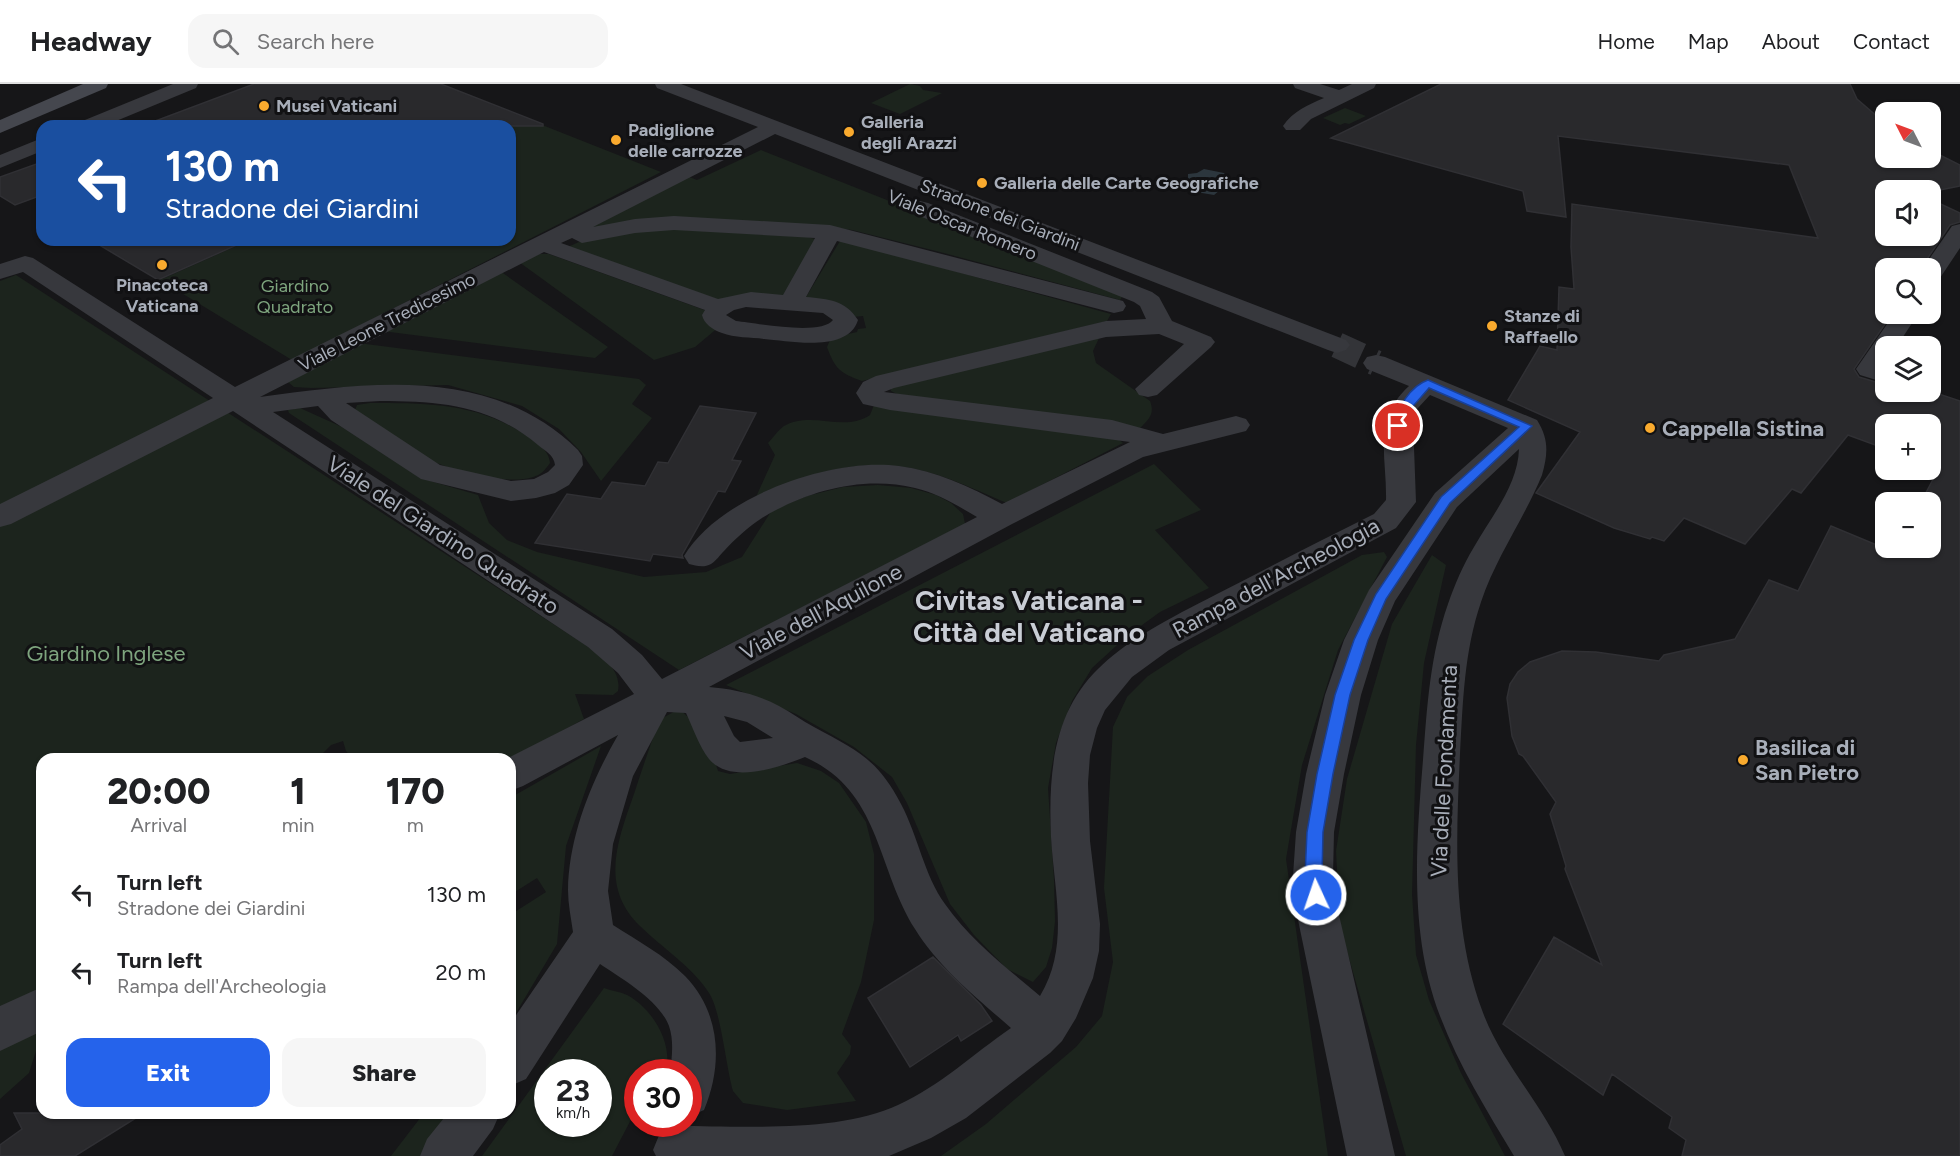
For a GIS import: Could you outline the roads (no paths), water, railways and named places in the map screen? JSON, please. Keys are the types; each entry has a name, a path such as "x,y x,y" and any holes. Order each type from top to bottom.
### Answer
{"street":[{"path":"0,127 99,84"},
{"path":"102,120 189,84"},
{"name":"Stradone dei Giardini","path":"664,84 764,138 1337,345"},
{"path":"1302,84 1340,97"},
{"path":"1293,126 1304,115 1367,84"},
{"name":"Viale Leone Tredicesimo","path":"0,517 242,403 272,380 542,244 764,138"},
{"path":"0,162 36,147"},
{"name":"Viale Oscar Romero","path":"902,201 1143,297 1150,302 1162,326"},
{"path":"542,244 657,224 830,232 1114,306"},
{"path":"1941,260 1960,231"},
{"path":"791,302 830,232"},
{"path":"542,244 710,304"},
{"name":"Viale del Giardino Quadrato","path":"0,272 25,263 242,403 600,638 630,664 657,698"},
{"path":"1147,447 1139,435 1112,429 890,402 873,398 869,393 872,388 885,382 1106,329 1162,326 1202,342 1148,389"},
{"path":"1875,360 1869,369 1875,371"},
{"path":"1371,1156 1313,876 1315,832 1325,774 1343,695 1361,640 1380,598 1446,500 1530,440 1428,383 1376,363"},
{"path":"242,403 314,399 365,394 431,394 482,403 512,414 527,424 562,450 568,456 569,465 555,481 531,490 521,491 511,491 430,472 341,414 314,399 272,380"},
{"name":"Rampa dell'Archeologia","path":"678,1143 814,1148 879,1136 923,1118 972,1088 1044,1028 1072,978 1077,956 1079,927 1071,832 1070,785 1074,743 1090,703 1112,675 1148,647 1385,521 1401,502 1398,426 1402,413 1412,398 1428,383"},
{"name":"Viale dell'Aquilone","path":"516,772 1001,517 1147,447 1236,425"},
{"name":"Via delle Fondamenta","path":"1530,440 1523,488 1482,561 1464,603 1452,644 1444,715 1438,808 1437,886 1448,972 1462,1015 1479,1051 1541,1156"},
{"path":"700,556 724,532 750,512 777,498 800,488 864,476 893,474 937,485 1001,517"},
{"path":"516,1054 594,936 588,891 593,844 615,774 657,698 698,700 743,706 768,716 831,753 865,781 876,794 899,840 920,899 930,918 979,970 1044,1028"},
{"path":"698,700 720,747 730,755 763,756 806,740"},
{"path":"594,936 641,968 681,1002 690,1019 694,1038 694,1059"},
{"path":"0,1029 36,1011"},
{"path":"444,1156 472,1119"}],"tunnel":[{"path":"1337,345 1376,363"}],"place":[{"name":"Musei Vaticani","path":"264,106"},
{"name":"Galleria degli Arazzi","path":"849,132"},
{"name":"Padiglione delle carrozze","path":"616,140"},
{"name":"Galleria delle Carte Geografiche","path":"982,183"},
{"name":"Pinacoteca Vaticana","path":"162,265"},
{"name":"Stanze di Raffaello","path":"1492,326"},
{"name":"Cappella Sistina","path":"1650,428"},
{"name":"Basilica di San Pietro","path":"1743,760"}],"district":[{"name":"Civitas Vaticana - Città del Vaticano","path":"1029,616"}],"park label":[{"name":"Giardino Quadrato","path":"295,296"},
{"name":"Giardino Inglese","path":"106,653"}]}
